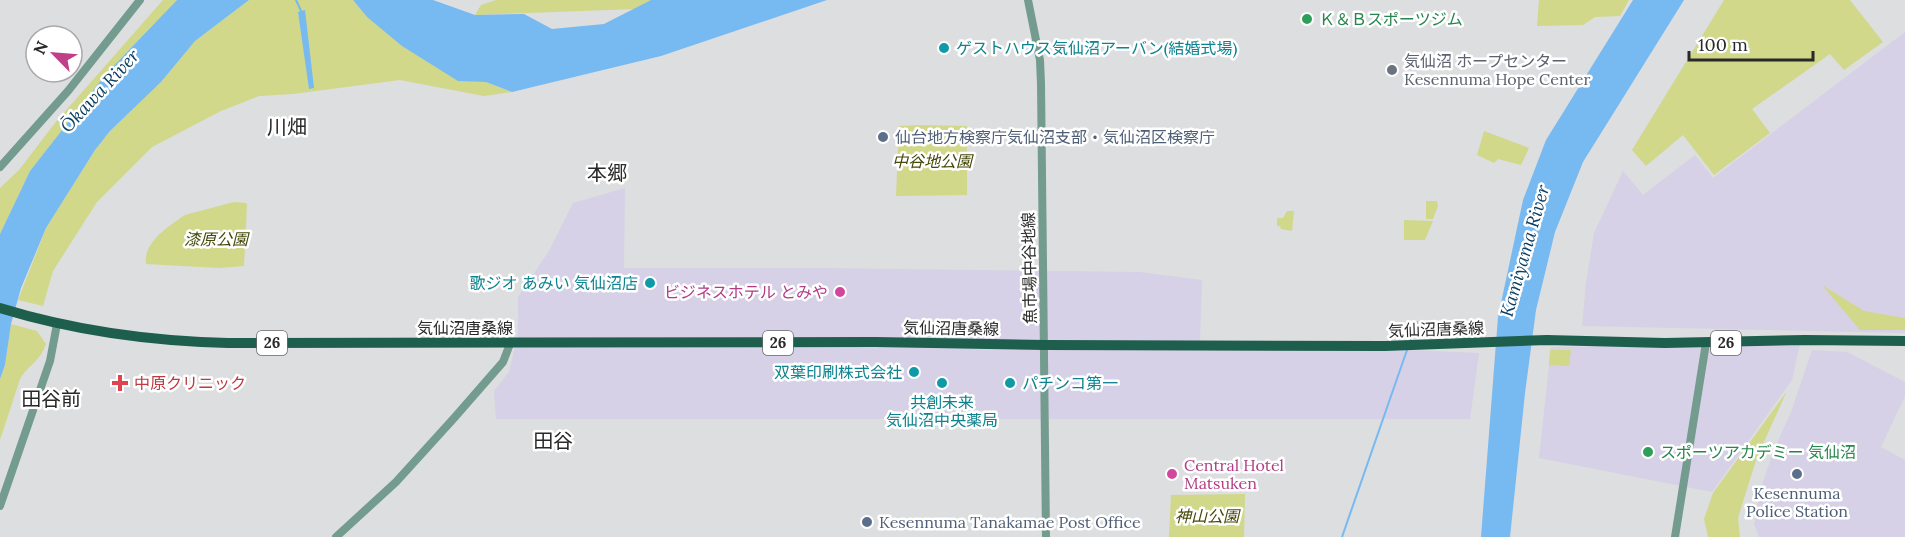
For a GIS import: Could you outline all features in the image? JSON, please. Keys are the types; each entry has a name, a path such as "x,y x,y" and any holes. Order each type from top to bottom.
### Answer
{"main road":[{"name":"気仙沼唐桑線","path":"0,308 57,324 148,339 189,342 510,344 875,342 1396,346 1547,340 1612,343 1905,341"}],"street":[{"path":"0,167 68,91 140,0"},
{"name":"魚市場中谷地線","path":"1028,0 1040,60 1041,84 1046,537"},
{"path":"0,506 50,361 57,324"},
{"path":"1675,537 1706,343"},
{"path":"336,537 396,482 455,417 503,362 510,344"}],"shaded area":[{"path":"1905,32 1905,333 1582,326 1594,233 1623,171 1643,195 1695,155 1713,178"},
{"path":"625,188 624,268 1139,272 1202,280 1200,341 1479,353 1470,419 496,419 494,391 509,372 518,333 518,297 549,251 573,203"},
{"path":"1800,344 1792,380 1712,492 1539,458 1551,347"},
{"path":"1812,350 1847,352 1905,382 1905,396 1881,447 1905,460 1905,537 1759,537 1754,524 1761,487 1791,412"}],"green space":[{"path":"163,0 177,0 106,74 30,171 0,234 0,188 19,170 55,123"},
{"path":"249,0 353,0 367,17 407,48 458,80 486,82 512,92 484,96 400,80 293,94 259,96 221,111 152,147 97,202 53,271 43,306 18,300 46,228 95,150 110,131 161,82 195,41"},
{"path":"496,0 651,0 635,9 475,15 481,5"},
{"path":"1539,0 1629,0 1620,16 1595,17 1583,25 1537,26"},
{"path":"1724,0 1850,0 1883,42 1844,70 1830,54 1752,109 1770,133 1714,175 1683,135 1646,166 1632,150"},
{"name":"中谷地公園","path":"899,126 967,126 967,195 896,196"},
{"path":"1484,131 1529,148 1521,165 1498,159 1494,163 1477,155"},
{"path":"1426,201 1437,201 1438,206 1433,219 1426,219"},
{"name":"漆原公園","path":"234,202 247,205 244,266 219,268 146,264 146,256 153,242 172,224 185,215"},
{"path":"1287,211 1294,211 1292,231 1277,226 1277,218 1283,218"},
{"path":"1404,220 1433,221 1425,240 1404,240"},
{"path":"1822,285 1864,311 1905,318 1905,330 1860,330"},
{"path":"11,324 37,331 46,344 20,379 0,440 0,379 5,365"},
{"path":"1550,350 1571,350 1569,366 1549,365"},
{"path":"1787,391 1757,457 1738,518 1740,537 1708,537 1704,519 1713,493"},
{"name":"神山公園","path":"1245,494 1244,537 1169,537 1171,495"}],"water":[{"name":"Ōkawa River","path":"177,0 249,0 195,41 161,82 110,131 95,150 46,228 21,288 0,379 0,234 30,171 106,74"},
{"path":"353,0 433,0 475,15 524,14 552,29 604,24 651,0 827,0 661,56 512,92 486,82 458,81 402,46 367,17"},
{"name":"Kamiyama River","path":"1633,0 1684,0 1583,162 1555,232 1536,310 1510,537 1481,537 1498,317 1523,200 1546,140"},
{"path":"305,10 314,88 309,89 298,12"}],"waterway":[{"path":"296,0 302,13"},
{"path":"1410,342 1417,322"},
{"path":"1342,537 1407,350"}],"place":[{"name":"Ｋ＆Ｂスポーツジム","path":"1307,19"},
{"name":"ゲストハウス気仙沼アーバン(結婚式場)","path":"944,48"},
{"name":"気仙沼 ホープセンター Kesennuma Hope Center","path":"1392,70"},
{"name":"仙台地方検察庁気仙沼支部・気仙沼区検察庁","path":"883,137"},
{"name":"歌ジオ あみい 気仙沼店","path":"650,283"},
{"name":"ビジネスホテル とみや","path":"840,292"},
{"name":"双葉印刷株式会社","path":"914,372"},
{"name":"中原クリニック","path":"120,383"},
{"name":"共創未来 気仙沼中央薬局","path":"942,383"},
{"name":"パチンコ第一","path":"1010,383"},
{"name":"スポーツアカデミー 気仙沼","path":"1648,452"},
{"name":"Central Hotel Matsuken","path":"1172,474"},
{"name":"Kesennuma Police Station","path":"1797,474"},
{"name":"Kesennuma Tanakamae Post Office","path":"867,522"}],"district":[{"name":"川畑","path":"287,127"},
{"name":"本郷","path":"607,173"},
{"name":"田谷前","path":"51,399"},
{"name":"田谷","path":"553,441"}]}
